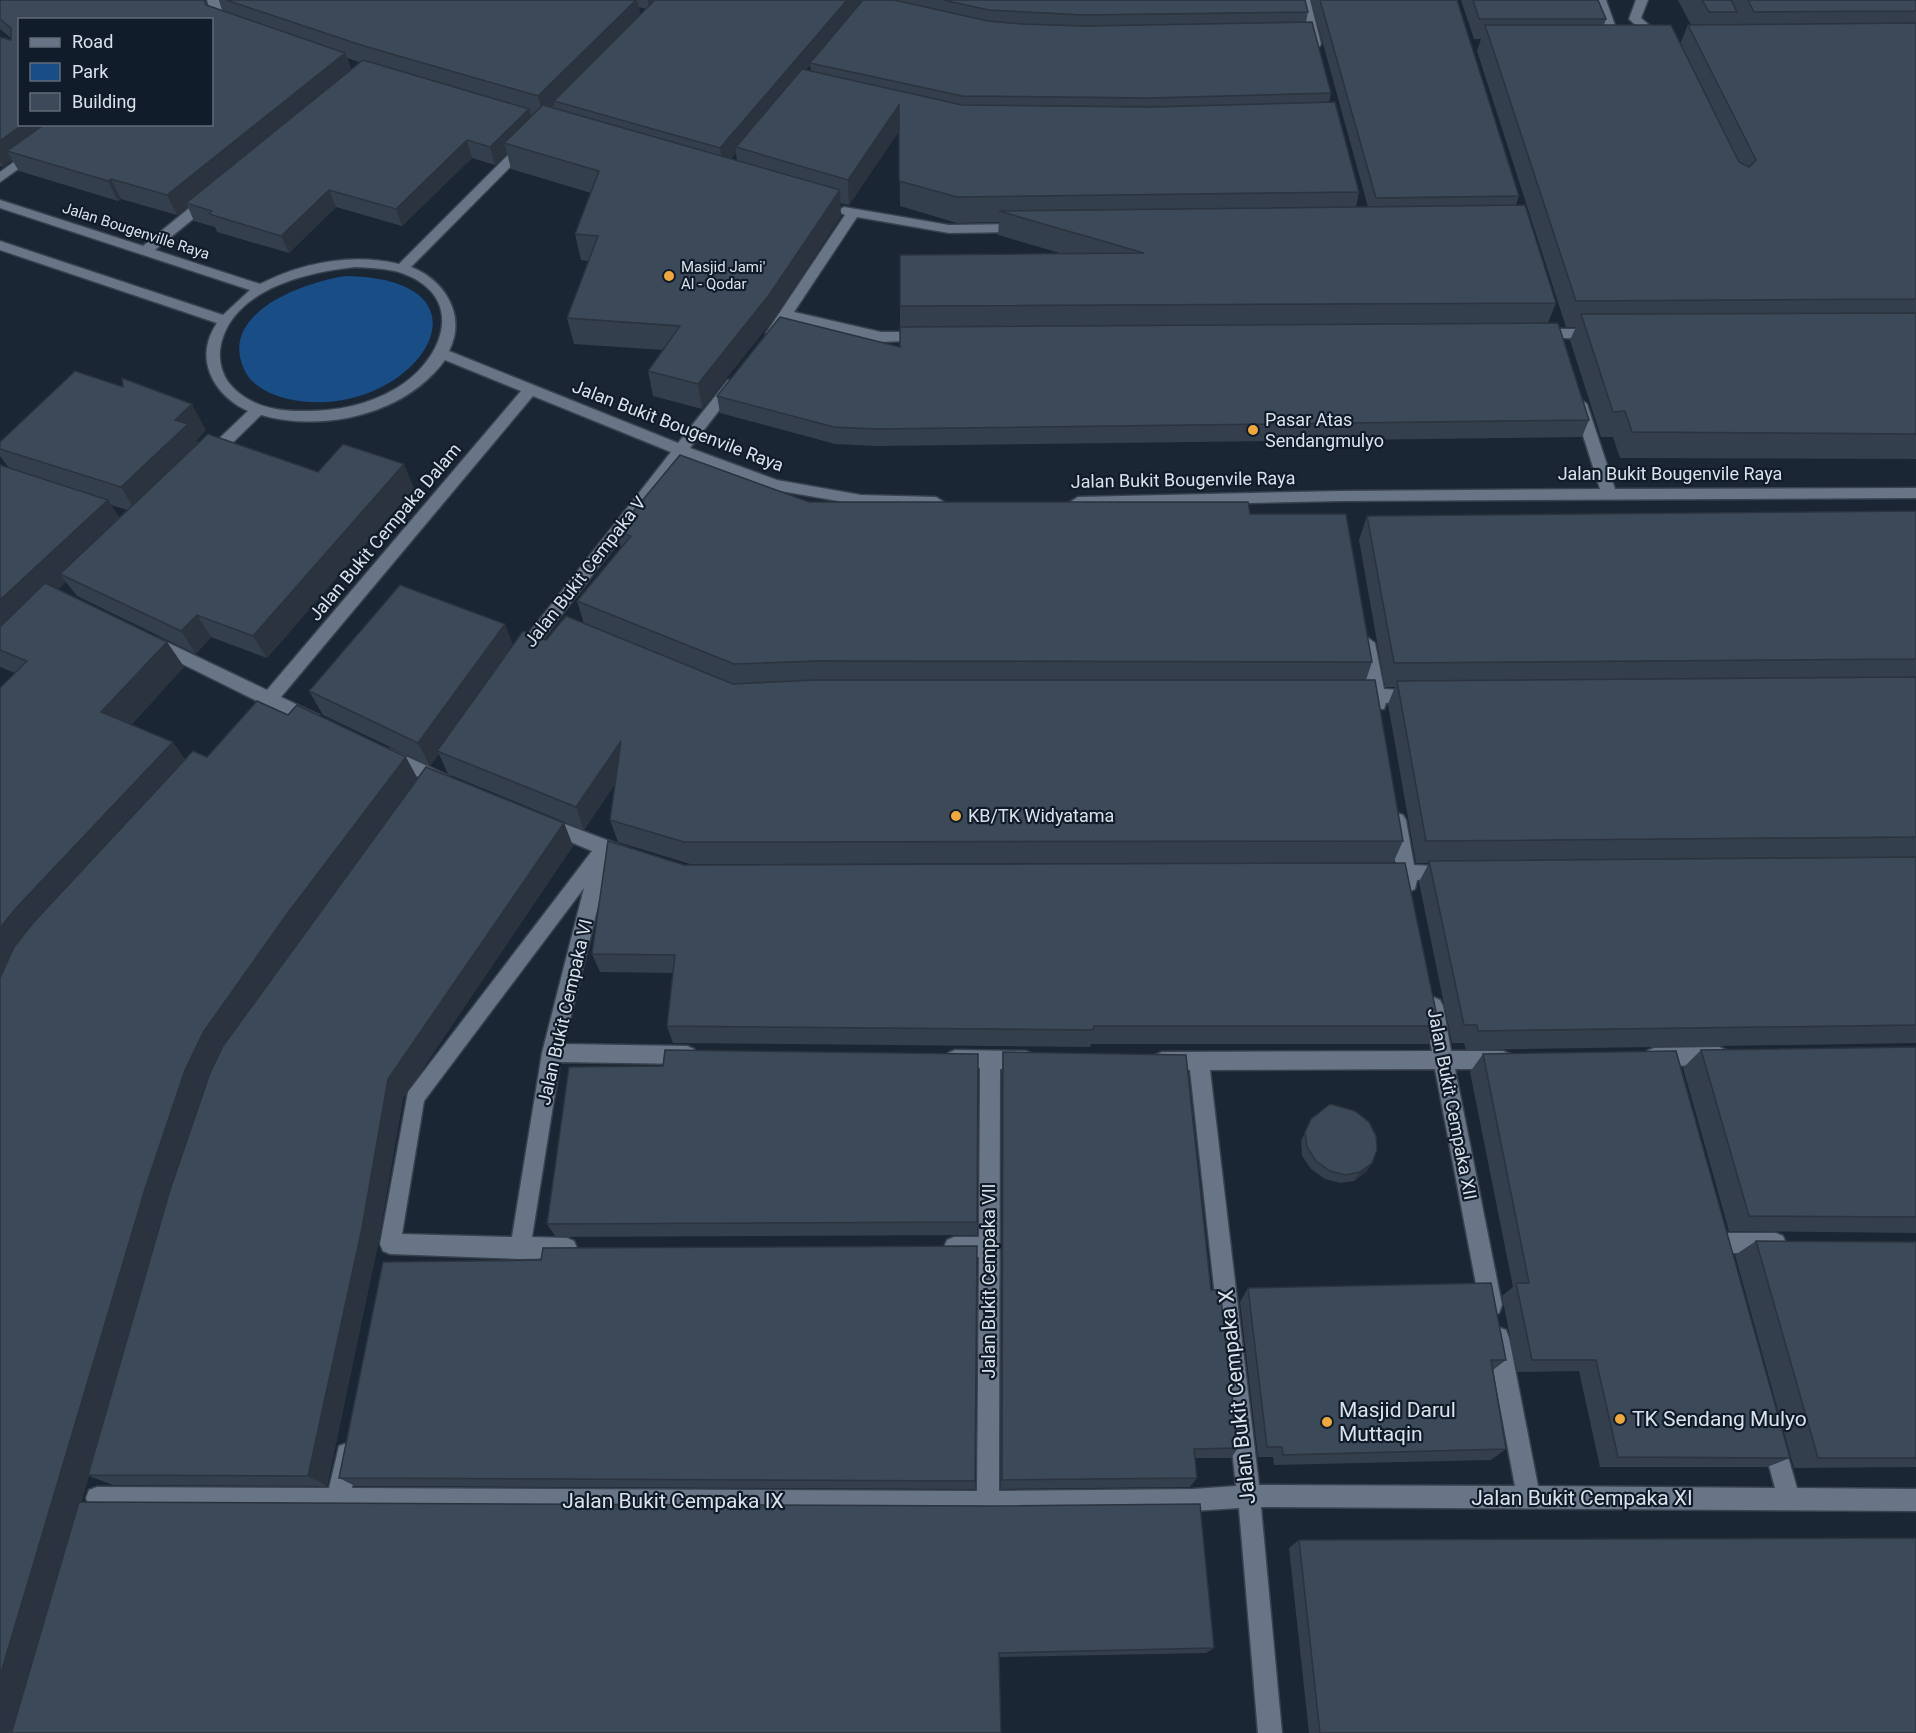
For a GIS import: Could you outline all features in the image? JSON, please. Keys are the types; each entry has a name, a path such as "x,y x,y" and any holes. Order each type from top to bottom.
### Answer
{"street":[{"path":"213,0 220,24"},
{"path":"1304,0 1307,38 1318,58"},
{"path":"1600,0 1616,45"},
{"path":"1642,0 1635,19 1671,49 1646,45"},
{"path":"0,178 72,126"},
{"path":"402,269 537,133"},
{"path":"145,251 219,191"},
{"name":"Jalan Bougenville Raya","path":"0,204 262,289"},
{"path":"832,207 853,213 949,229 1032,228"},
{"path":"759,351 787,315 853,213"},
{"path":"0,244 225,321"},
{"path":"380,264 402,269 421,277 446,302 450,318 450,335 442,353 430,369 411,385 364,409 309,417 282,416 258,410 239,400 224,387 215,372 212,356 225,321 239,305 262,289 304,270 329,265 380,264"},
{"path":"787,315 881,337 940,337"},
{"path":"1522,334 1605,334"},
{"name":"Jalan Bukit Bougenvile Raya","path":"442,353 681,450 775,485 861,500 950,503"},
{"name":"Jalan Bukit Cempaka V","path":"513,666 546,620 745,369"},
{"name":"Jalan Bukit Cempaka Dalam","path":"245,724 269,699 530,390"},
{"path":"1576,391 1609,494"},
{"path":"200,466 258,410"},
{"name":"Jalan Bukit Bougenvile Raya","path":"1066,503 1341,496 1916,493"},
{"path":"1341,496 1345,519"},
{"path":"546,620 565,628"},
{"path":"1364,625 1380,720"},
{"path":"135,634 331,728"},
{"path":"1332,696 1431,696"},
{"path":"372,748 429,786 455,786"},
{"path":"429,786 447,759"},
{"path":"1394,802 1413,908"},
{"path":"530,818 604,848 647,861"},
{"path":"385,1267 416,1098 604,848"},
{"name":"Jalan Bukit Cempaka VI","path":"520,1249 552,1053 604,848"},
{"path":"1372,873 1466,872"},
{"name":"Jalan Bukit Cempaka XII","path":"1430,990 1529,1498"},
{"path":"552,1053 706,1055"},
{"path":"1633,1057 1739,1056"},
{"path":"1668,1057 1674,1078"},
{"path":"931,1059 1048,1060"},
{"path":"1141,1060 1526,1059"},
{"name":"Jalan Bukit Cempaka VII","path":"988,1502 990,1060"},
{"name":"Jalan Bukit Cempaka X","path":"1199,1061 1249,1496 1270,1733"},
{"path":"1712,1221 1724,1265"},
{"path":"1718,1243 1799,1244"},
{"path":"390,1244 520,1249 591,1248"},
{"path":"930,1247 989,1247"},
{"path":"1767,1421 1789,1499"},
{"path":"338,1500 352,1430"},
{"path":"91,1520 104,1475"},
{"name":"Jalan Bukit Cempaka XI","path":"1249,1496 1916,1500"},
{"name":"Jalan Bukit Cempaka IX","path":"97,1498 988,1502 1193,1500 1249,1496"}],"green space":[{"path":"346,276 396,283 424,300 433,323 425,349 404,373 372,392 332,402 288,399 268,392 251,380 244,369 239,349 243,331 254,316 270,303 289,293 329,279"}],"building":[{"path":"0,0 204,0 206,5 345,53 167,195 111,179 108,181 7,151 42,126 213,126 213,18 18,18 18,126 20,126 0,141 0,37 11,40 11,28 0,19"},
{"path":"226,0 636,0 538,96 364,46"},
{"path":"655,0 847,0 720,148 554,101"},
{"path":"863,0 894,0 988,21 1022,24 1085,26 1312,22 1331,93 1150,98 962,96 810,63"},
{"path":"943,0 1305,0 1308,12 1084,15 989,10"},
{"path":"1320,0 1457,0 1519,196 1376,198"},
{"path":"1473,0 1598,0 1606,19 1479,19"},
{"path":"1702,0 1731,0 1737,12 1709,12"},
{"path":"1748,0 1916,0 1916,11 1754,12"},
{"path":"1916,23 1916,299 1576,301 1485,25 1671,25 1739,162 1749,167 1756,160 1688,25"},
{"path":"363,60 529,109 490,147 467,140 396,209 329,190 281,236 209,214 212,211 186,203"},
{"path":"802,69 962,105 1151,107 1335,102 1359,192 957,197 899,181 899,105 848,180 736,147"},
{"path":"543,105 840,190 769,295 698,384 648,371 680,326 567,318 598,236 575,234 599,171 504,143"},
{"path":"1525,205 1556,303 900,306 900,255 1144,253 999,211"},
{"path":"1916,313 1916,434 1632,432 1625,411 1613,412 1581,314"},
{"path":"780,317 900,347 900,327 1558,323 1589,420 876,429 834,427 717,396"},
{"path":"75,371 123,387 122,378 192,404 175,420 188,424 121,487 0,449 0,442"},
{"path":"208,434 318,472 343,444 404,464 253,636 197,615 181,631 60,574"},
{"path":"680,455 809,502 1248,502 1250,514 1346,514 1372,662 815,661 734,664 577,601 631,536 617,531"},
{"path":"0,465 108,500 0,600"},
{"path":"1916,511 1916,659 1394,663 1367,516"},
{"path":"45,583 167,642 101,712 173,742 16,908 0,928 0,688 27,661 0,650 0,627"},
{"path":"400,585 505,624 418,743 309,691"},
{"path":"566,616 733,684 815,680 1375,680 1403,841 684,842 610,820 621,741 576,807 437,751 523,631 546,640"},
{"path":"1916,677 1916,837 1426,841 1397,681"},
{"path":"257,701 288,715 297,705 406,757 287,914 204,1031 185,1070 145,1189 0,1676 0,978 14,947 33,923 193,751 207,757"},
{"path":"426,767 564,823 388,1079 362,1228 308,1476 88,1475 170,1190 210,1073 223,1046"},
{"path":"608,841 684,865 1405,863 1439,1026 1094,1026 1093,1030 667,1026 675,955 592,954"},
{"path":"1916,857 1916,1025 1478,1031 1477,1025 1464,1025 1429,861"},
{"path":"1916,1047 1916,1217 1749,1216 1701,1050"},
{"path":"665,1050 978,1054 977,1222 547,1224 569,1067 663,1066"},
{"path":"1676,1051 1790,1458 1618,1457 1596,1360 1532,1360 1516,1283 1529,1283 1483,1054"},
{"path":"1003,1052 1186,1055 1211,1290 1220,1290 1238,1448 1194,1449 1197,1478 1002,1480"},
{"path":"1330,1104 1355,1111 1369,1122 1376,1136 1377,1150 1372,1163 1360,1172 1345,1175 1330,1171 1316,1161 1307,1147 1305,1132 1311,1119"},
{"path":"1756,1241 1916,1242 1916,1458 1818,1458"},
{"path":"977,1246 975,1481 339,1478 383,1262 541,1260 543,1248"},
{"path":"1491,1283 1506,1360 1491,1360 1506,1449 1283,1455 1282,1447 1267,1447 1248,1288"},
{"path":"79,1502 989,1506 1200,1504 1214,1648 999,1653 1001,1733 0,1733 12,1731"},
{"path":"1916,1538 1916,1733 1320,1733 1299,1540"}],"place":[{"name":"Masjid Jami' Al - Qodar","path":"669,276"},
{"name":"Pasar Atas Sendangmulyo","path":"1253,430"},
{"name":"KB/TK Widyatama","path":"956,816"},
{"name":"TK Sendang Mulyo","path":"1620,1419"},
{"name":"Masjid Darul Muttaqin","path":"1327,1422"}]}
